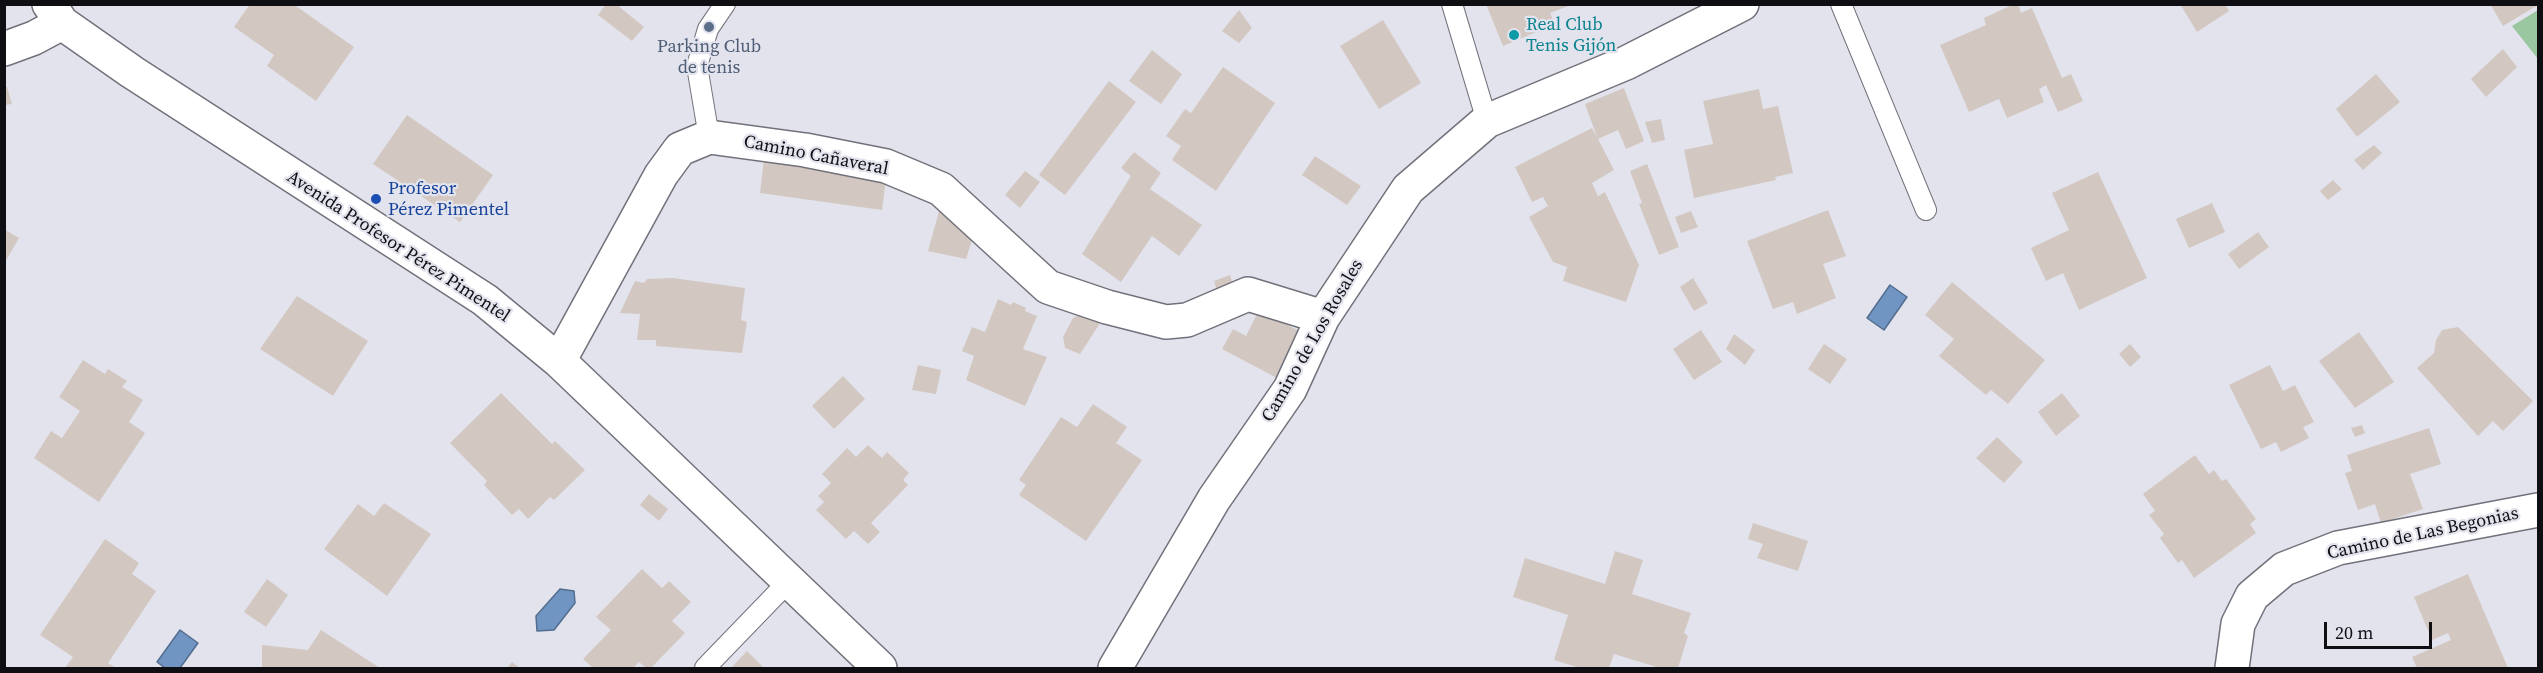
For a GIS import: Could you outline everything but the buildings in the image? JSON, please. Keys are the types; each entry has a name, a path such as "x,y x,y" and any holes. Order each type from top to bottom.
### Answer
{"street":[{"name":"Camino de Los Rosales","path":"1115,669 1214,499 1290,389 1323,317 1408,189 1487,121 1626,63 1742,4"},
{"path":"4,49 34,38 55,14"},
{"name":"Avenida Profesor Pérez Pimentel","path":"55,14 162,92 485,300 559,361 880,669"},
{"name":"Camino Cañaveral","path":"708,136 805,150 886,166 941,189 1048,287 1107,307 1166,322 1187,320 1248,294 1323,317"},
{"path":"559,361 661,175 680,149 708,136"},
{"name":"Camino de Las Begonias","path":"2232,669 2238,624 2252,596 2284,569 2338,548 2538,510"}],"lane":[{"path":"708,136 698,66 708,29 725,4"},
{"path":"1452,4 1487,121"},
{"path":"1841,4 1926,210"},
{"path":"705,669 789,581"}],"green space":[{"path":"2538,10 2538,59 2512,26"}],"water":[{"path":"1890,285 1907,297 1884,330 1867,318"},
{"path":"560,589 574,591 575,603 554,630 537,631 536,616"},
{"path":"180,630 198,643 180,668 165,668 157,662"}],"place":[{"name":"Parking Club de tenis","path":"709,27"},
{"name":"Real Club Tenis Gijón","path":"1514,35"},
{"name":"Profesor Pérez Pimentel","path":"376,199"}]}
